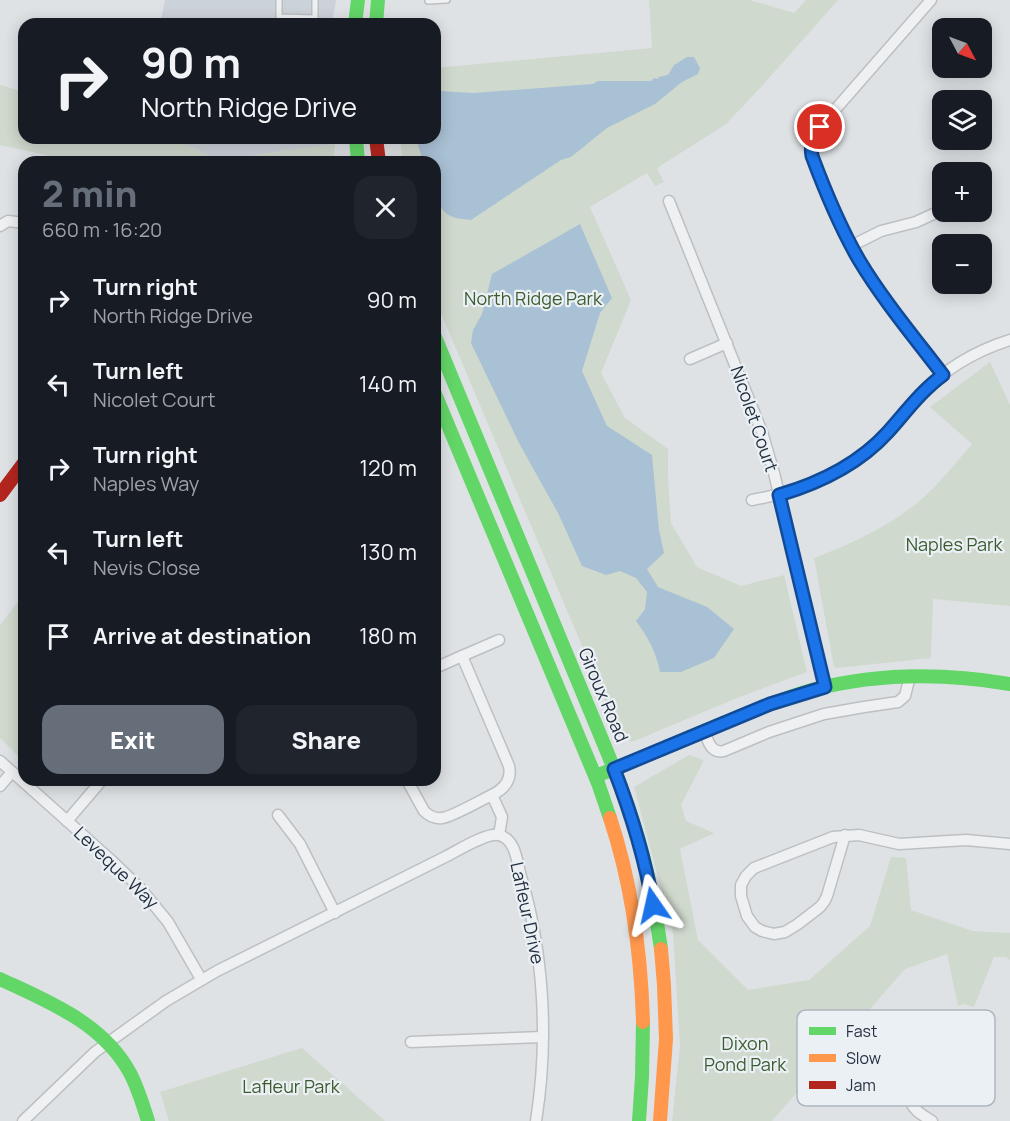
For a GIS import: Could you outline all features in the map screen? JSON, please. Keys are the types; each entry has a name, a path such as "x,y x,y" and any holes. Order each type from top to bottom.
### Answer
{"main road":[{"path":"376,18 378,0"},
{"path":"355,18 356,2"},
{"name":"Giroux Road","path":"441,351 614,769 626,799 643,856 662,964 666,1039 660,1121"},
{"path":"441,408 596,776 622,857 637,926 644,1004 645,1050 639,1121"},
{"path":"0,495 18,471"},
{"path":"596,776 786,698 825,687 910,676 968,678 1010,684"},
{"path":"0,979 80,1020 108,1042 126,1066 148,1121"}],"street":[{"path":"931,0 820,127 813,139 811,150 814,162 851,246 879,291 943,375"},
{"name":"Nicolet Court","path":"669,201 762,432 825,687"},
{"path":"851,246 881,231 916,222 932,215"},
{"path":"1,223 12,220 18,222"},
{"path":"779,495 820,481 846,467 887,433 922,392 943,375 979,352 1010,340"},
{"name":"Nicolet Court","path":"690,359 727,343"},
{"name":"Nicolet Court","path":"752,501 779,495"},
{"path":"441,665 499,640"},
{"path":"410,786 424,811 438,818 447,817 500,791 508,780 509,766 462,656"},
{"path":"704,731 711,748 724,751 769,732 824,714 898,702 905,696 910,676"},
{"name":"Leveque Way","path":"0,761 18,777"},
{"path":"0,786 12,772"},
{"name":"Leveque Way","path":"28,786 128,875 152,901 174,931 201,979"},
{"path":"67,821 97,786"},
{"path":"23,1121 95,1052 201,979 490,835 499,835 502,817 492,795"},
{"path":"278,815 300,844 335,913"},
{"path":"844,835 827,896 820,907 785,932 768,934 755,927 747,916 741,896 741,885 749,872 824,841 844,835 859,834 899,844 966,840 1010,844"},
{"name":"Lafleur Drive","path":"499,835 508,840 512,846 527,898 539,971 543,1037 536,1121"},
{"path":"411,1042 543,1037"},
{"path":"914,1106 932,1121"}],"lane":[{"path":"279,0 279,17 315,18 315,0"},
{"path":"428,0 447,0"}],"shaded area":[{"path":"165,0 336,0 333,18 161,18"},
{"path":"186,144 335,144 247,156 210,156"}],"green space":[{"name":"North Ridge Park","path":"649,0 750,0 794,13 806,0 838,0 726,124 657,168 664,182 655,186 647,173 590,207 631,300 601,373 625,418 668,449 671,523 697,567 741,586 784,575 807,672 742,696 632,742 623,735 613,719 441,313 441,156 402,156 401,144 441,144 441,67 652,48"},
{"path":"0,85 18,90 18,144 186,144 210,156 50,156 0,145"},
{"path":"335,144 334,156 247,156"},
{"name":"Naples Park","path":"990,362 1010,405 1010,606 933,599 931,658 834,667 814,558 886,525 912,507 943,478 972,444 930,407"},
{"path":"18,602 18,756 0,738 0,625"},
{"name":"Dixon Pond Park","path":"689,755 704,760 681,805 686,821 714,833 680,849 698,940 748,990 809,980 870,926 891,857 906,858 911,910 973,931 1010,933 1010,960 1006,957 994,957 974,1007 964,1004 958,1006 947,954 905,969 869,1010 797,1010 797,1092 772,1121 672,1121 680,1046 673,933 634,787"},
{"name":"Lafleur Park","path":"302,1048 385,1121 169,1121 160,1092"}],"water":[{"path":"687,57 694,57 700,68 698,74 682,82 655,104 607,128 571,157 561,160 471,220 448,215 441,206 441,156 421,156 418,144 441,144 441,91 473,93 593,84 598,81 651,81 654,78 668,75 674,65"},
{"path":"580,224 612,298 600,313 582,371 607,426 652,455 659,530 664,553 647,569 658,587 707,607 734,629 714,658 681,672 660,672 651,645 636,621 645,609 647,592 636,578 620,571 606,575 582,566 558,513 519,443 471,343 473,330 482,314 492,274"}],"traffic: fast":[{"path":"356,18 358,0"},
{"path":"376,18 378,0"},
{"path":"356,144 358,156"},
{"path":"441,351 625,798 647,871 661,949"},
{"path":"441,408 598,783 610,818"},
{"path":"596,776 773,703 836,684 911,676 985,680 1010,684"},
{"path":"0,979 56,1006 90,1027 105,1040 130,1073 148,1121"},
{"path":"639,1121 643,1022"}],"traffic: slow":[{"path":"610,818 630,893 640,970 643,1022"},
{"path":"660,1121 666,1039 661,949"}],"traffic: jam":[{"path":"377,144 378,156"},
{"path":"0,495 18,471"}],"route":[{"path":"653,905 635,828 614,769 770,704 825,687 779,495 820,481 862,456 887,433 914,400 943,375 879,291 839,222 812,156 811,144 820,127"}]}
